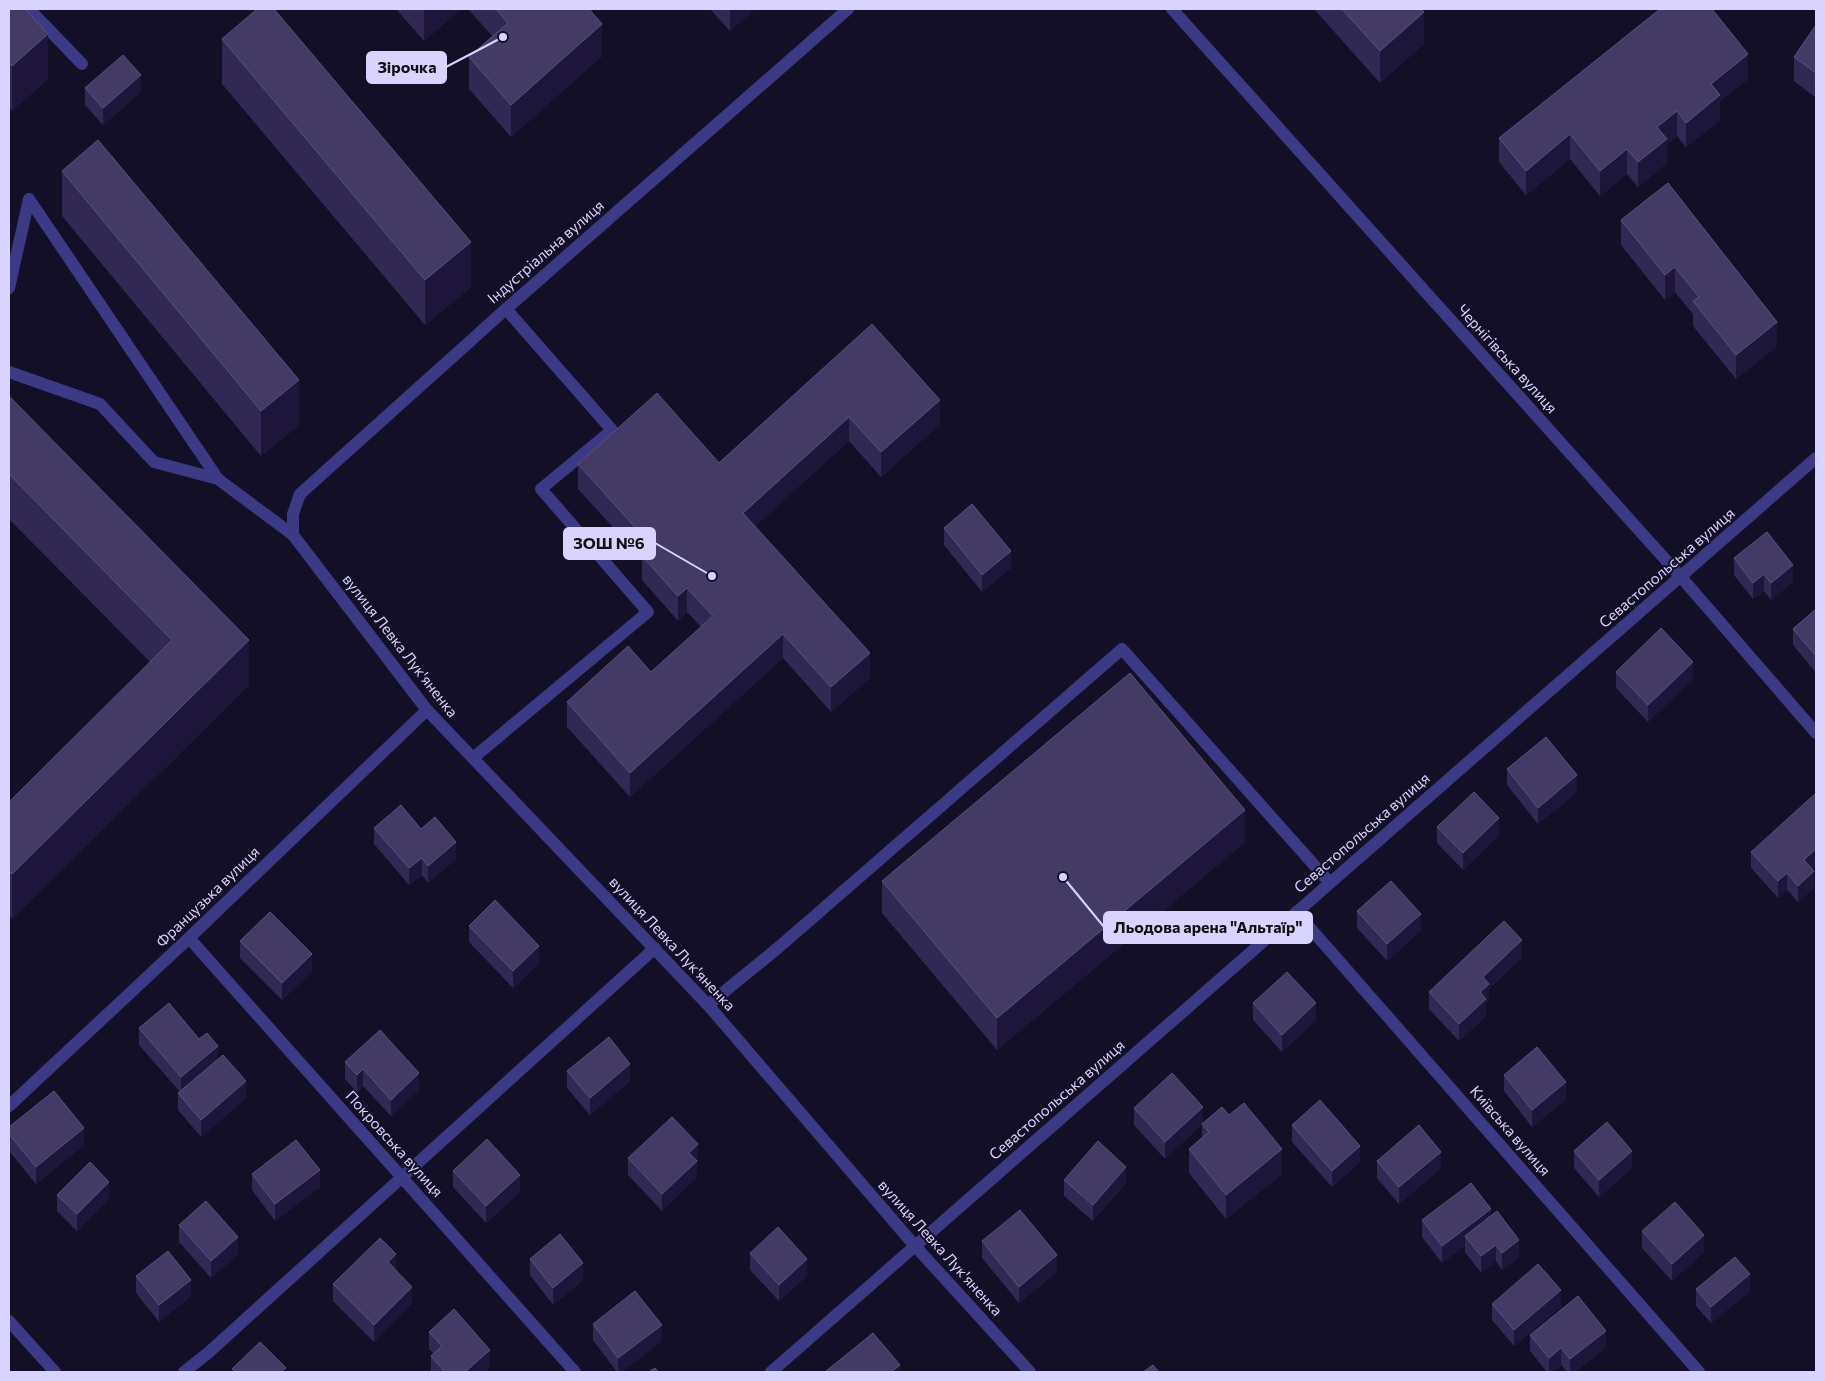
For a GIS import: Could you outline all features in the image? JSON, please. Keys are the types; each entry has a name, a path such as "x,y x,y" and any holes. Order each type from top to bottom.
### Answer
{"street":[{"path":"29,9 82,64"},
{"name":"Індустріальна вулиця","path":"293,535 293,514 300,494 506,309 848,9"},
{"name":"Чернігівська вулиця","path":"1172,9 1681,578 1816,733"},
{"path":"9,288 29,199 218,479"},
{"path":"473,758 648,612 541,488 612,430 506,309"},
{"path":"9,372 100,404 154,462 218,479"},
{"name":"Севастопольська вулиця","path":"772,1372 1816,458"},
{"name":"вулиця Левка Лук'яненка","path":"218,479 293,535 427,710 708,1005 915,1246 1030,1372"},
{"path":"708,1005 779,946 1122,648 1330,883"},
{"name":"Французька вулиця","path":"9,1106 189,938 427,710"},
{"name":"Київська вулиця","path":"1296,912 1700,1372"},
{"name":"Покровська вулиця","path":"189,938 575,1372"},
{"path":"184,1372 208,1353 655,948"},
{"path":"9,1321 54,1372"}],"building":[{"path":"9,9 25,9 48,34 12,66 9,62"},
{"path":"257,9 274,9 471,242 425,280 222,39"},
{"path":"496,9 589,9 602,24 511,105 469,57 508,23"},
{"path":"1342,9 1421,9 1424,12 1380,51"},
{"path":"1660,9 1712,9 1748,54 1711,84 1720,95 1686,123 1677,111 1657,127 1667,139 1638,162 1627,149 1600,171 1570,134 1526,171 1499,138"},
{"path":"1816,25 1816,73 1794,57"},
{"path":"123,55 141,75 103,108 85,88"},
{"path":"98,140 299,380 261,411 62,171"},
{"path":"1668,183 1777,322 1736,355 1693,301 1699,297 1675,267 1665,275 1621,220"},
{"path":"872,324 940,400 881,452 849,417 743,513 870,653 831,687 783,634 630,773 567,702 628,646 651,672 713,616 687,588 678,596 642,556 652,546 578,464 657,393 719,463"},
{"path":"9,396 249,640 12,874 9,871 9,802 172,640 9,474"},
{"path":"972,504 1011,551 982,575 944,528"},
{"path":"1767,532 1793,565 1771,583 1764,574 1753,583 1734,558"},
{"path":"1816,609 1816,656 1793,629"},
{"path":"1661,628 1693,662 1648,705 1616,672"},
{"path":"1130,673 1245,810 997,1018 882,881"},
{"path":"1546,737 1577,775 1538,808 1507,769"},
{"path":"1474,792 1499,818 1463,853 1437,827"},
{"path":"1815,794 1816,849 1804,860 1814,871 1798,886 1787,873 1778,881 1751,852"},
{"path":"401,805 421,829 435,817 456,842 428,866 422,858 409,868 374,828"},
{"path":"1391,881 1421,914 1387,944 1357,911"},
{"path":"495,900 539,946 513,971 469,926"},
{"path":"270,912 312,954 282,983 240,941"},
{"path":"1504,921 1522,940 1483,977 1489,984 1480,992 1486,999 1459,1024 1429,992"},
{"path":"1287,972 1316,1003 1282,1035 1253,1003"},
{"path":"169,1003 199,1039 207,1033 218,1046 181,1077 139,1028"},
{"path":"380,1030 419,1073 391,1100 363,1069 357,1075 345,1062"},
{"path":"609,1037 630,1064 590,1098 567,1071"},
{"path":"1537,1047 1566,1082 1532,1110 1504,1075"},
{"path":"223,1055 246,1081 201,1120 178,1093"},
{"path":"1172,1073 1203,1107 1165,1142 1134,1108"},
{"path":"54,1091 84,1128 36,1167 9,1134 9,1127"},
{"path":"1320,1100 1360,1146 1332,1171 1292,1125"},
{"path":"1244,1103 1282,1149 1226,1195 1189,1149 1209,1132 1202,1124 1222,1107 1229,1115"},
{"path":"672,1117 698,1144 689,1153 697,1161 662,1194 628,1158"},
{"path":"1607,1122 1632,1151 1599,1180 1574,1151"},
{"path":"1419,1125 1441,1152 1399,1187 1377,1161"},
{"path":"487,1139 520,1175 486,1206 453,1171"},
{"path":"296,1140 320,1170 275,1204 252,1174"},
{"path":"1098,1141 1126,1167 1093,1205 1064,1180"},
{"path":"90,1162 109,1182 77,1214 57,1195"},
{"path":"1471,1183 1491,1209 1442,1246 1422,1220"},
{"path":"206,1201 238,1237 211,1261 179,1225"},
{"path":"1675,1202 1704,1235 1672,1264 1642,1231"},
{"path":"1020,1210 1057,1255 1019,1287 982,1241"},
{"path":"1497,1211 1519,1240 1502,1253 1496,1245 1481,1256 1465,1236"},
{"path":"778,1227 807,1259 779,1285 750,1253"},
{"path":"560,1234 583,1263 553,1288 530,1259"},
{"path":"380,1238 396,1254 388,1262 412,1287 374,1325 333,1284"},
{"path":"168,1251 191,1280 159,1305 136,1276"},
{"path":"1735,1257 1750,1274 1711,1307 1696,1289"},
{"path":"1538,1264 1561,1290 1514,1330 1492,1304"},
{"path":"635,1291 662,1325 618,1358 593,1324"},
{"path":"1578,1296 1606,1331 1570,1359 1561,1348 1549,1358 1530,1335"},
{"path":"454,1309 490,1350 465,1372 445,1372 431,1356 442,1346 429,1332"},
{"path":"873,1333 900,1365 891,1372 825,1372"},
{"path":"260,1342 286,1368 281,1372 236,1372 232,1369"},
{"path":"1153,1365 1159,1372 1143,1372"},
{"path":"655,1368 658,1372 649,1372"}],"place":[{"name":"Зірочка","path":"503,37"},
{"name":"ЗОШ №6","path":"712,576"},
{"name":"Льодова арена \"Альтаїр\"","path":"1063,877"}]}
